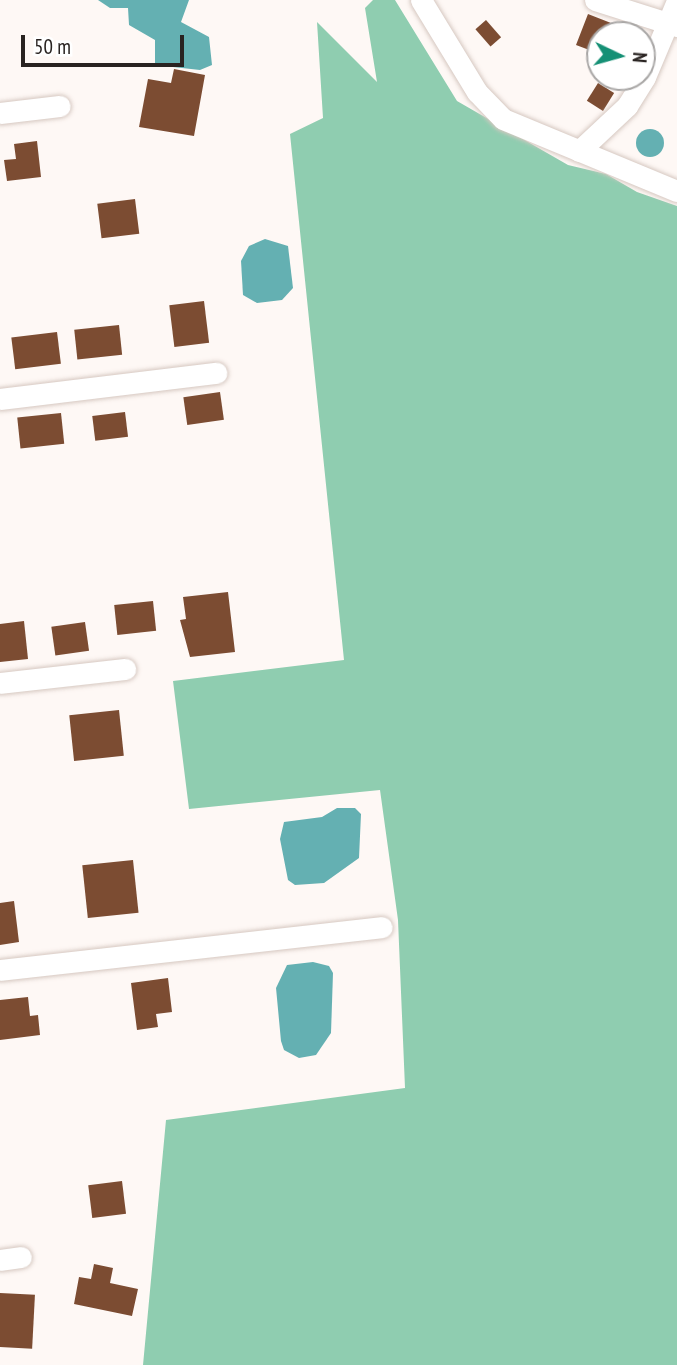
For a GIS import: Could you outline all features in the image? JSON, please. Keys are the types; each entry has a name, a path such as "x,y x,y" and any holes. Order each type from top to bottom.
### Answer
{"street":[{"path":"421,0 492,109 517,128 677,191"},
{"path":"595,0 673,25"},
{"path":"579,151 627,106 673,25 677,1"},
{"path":"0,114 60,106"},
{"path":"0,400 216,373"},
{"path":"0,683 125,669"},
{"path":"0,970 382,927"}],"green space":[{"path":"373,0 395,0 457,101 568,165 606,174 637,192 677,206 677,1365 143,1365 166,1120 405,1088 398,920 380,790 189,809 173,681 344,660 290,134 323,118 317,22 377,82 365,8"}],"water":[{"path":"98,0 189,0 181,22 209,37 212,65 200,70 155,65 155,40 129,25 128,8 110,8"},
{"path":"650,129 660,133 664,143 660,153 650,157 640,153 636,143 640,133"},
{"path":"265,239 288,246 293,288 282,300 257,303 243,295 241,261 249,246"},
{"path":"337,808 355,808 361,814 359,858 324,883 295,885 288,880 280,839 284,822 322,817"},
{"path":"313,962 329,966 333,973 331,1033 316,1055 299,1058 284,1050 281,1041 276,988 287,965"}],"building":[{"path":"588,14 606,21 586,21 586,49 576,45"},
{"path":"486,20 501,37 491,47 475,29"},
{"path":"174,69 205,75 194,136 139,127 148,79 171,83"},
{"path":"593,91 614,93 603,111 587,101"},
{"path":"37,141 41,177 7,181 4,160 16,159 14,144"},
{"path":"135,199 139,234 102,238 97,204"},
{"path":"204,301 209,343 174,347 169,305"},
{"path":"119,325 122,355 77,360 74,330"},
{"path":"57,332 61,364 15,369 11,338"},
{"path":"220,392 224,420 187,425 183,397"},
{"path":"125,412 128,437 95,441 92,416"},
{"path":"61,413 64,444 20,448 17,418"},
{"path":"228,592 235,652 190,657 180,620 186,619 183,597"},
{"path":"153,601 156,631 117,635 114,605"},
{"path":"24,621 28,659 0,662 0,624"},
{"path":"85,622 89,651 55,655 51,627"},
{"path":"119,710 124,756 74,761 69,715"},
{"path":"133,860 139,913 88,918 82,865"},
{"path":"14,901 19,942 0,945 0,903"},
{"path":"168,978 172,1012 156,1014 158,1027 137,1030 131,983"},
{"path":"28,997 30,1016 38,1015 40,1035 0,1040 0,1000"},
{"path":"122,1181 126,1214 92,1218 88,1185"},
{"path":"94,1264 113,1268 110,1283 138,1289 132,1316 74,1304 79,1277 91,1279"},
{"path":"0,1293 35,1295 32,1349 0,1347"}]}
